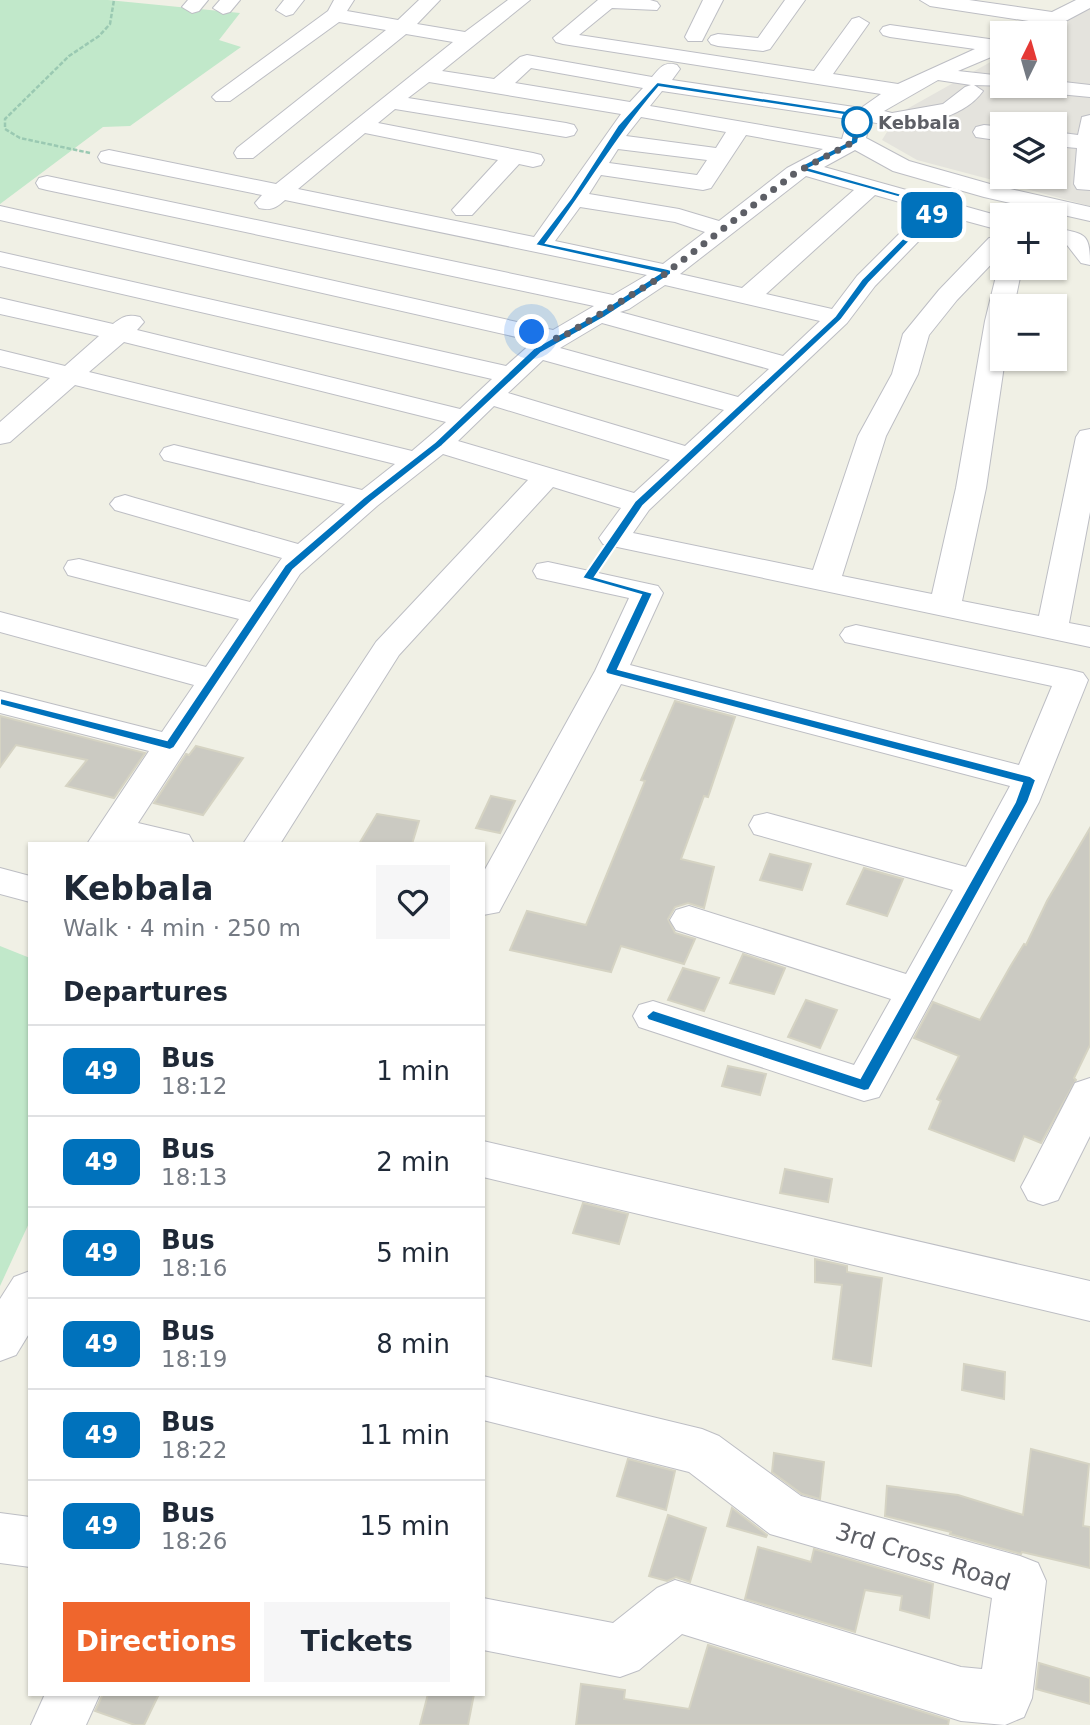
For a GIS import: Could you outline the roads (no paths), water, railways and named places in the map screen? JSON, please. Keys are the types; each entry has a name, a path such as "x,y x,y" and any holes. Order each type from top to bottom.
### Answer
{"street":[{"path":"245,153 402,27 430,0"},
{"path":"5,426 119,332 279,192 520,0"},
{"path":"540,245 574,199 611,141 695,37 713,0"},
{"path":"695,37 763,45 795,0"},
{"path":"930,0 1080,26"},
{"path":"499,86 527,61 563,38 609,1 650,6"},
{"path":"1054,20 1090,1"},
{"path":"223,97 339,7 402,27 469,39"},
{"path":"820,78 859,23"},
{"path":"890,31 990,44"},
{"path":"563,38 901,91"},
{"path":"855,134 878,102 990,49"},
{"path":"913,59 954,65"},
{"path":"527,61 657,85 855,134 901,166 992,192 1090,214"},
{"path":"424,75 740,128 855,134"},
{"path":"931,75 990,81"},
{"path":"543,94 562,78"},
{"path":"1068,89 1090,91"},
{"path":"157,842 109,837 289,568 367,500 428,452 548,345 665,275 803,168 855,134 892,119 926,116 950,110 972,91"},
{"path":"391,102 566,130"},
{"path":"361,126 523,158 464,210"},
{"path":"687,218 703,183 740,128"},
{"path":"1067,137 1089,133 1085,184"},
{"path":"101,134 301,174"},
{"path":"611,141 722,155"},
{"path":"335,147 368,153"},
{"path":"108,157 540,245 746,298 838,318"},
{"path":"593,167 703,183"},
{"path":"803,168 940,206 990,236"},
{"path":"47,183 244,223 611,309 788,366"},
{"path":"746,298 871,187"},
{"path":"574,199 687,218 721,229"},
{"path":"589,576 639,504 838,318 866,281 940,206"},
{"path":"2,213 345,290 548,345 743,407"},
{"path":"1067,237 1075,239 1090,258"},
{"path":"825,581 872,436 905,374 916,334 948,295 990,256"},
{"path":"0,260 512,375"},
{"path":"945,606 971,488 998,321 1001,280"},
{"path":"306,328 345,290"},
{"path":"0,306 119,332 466,419"},
{"path":"0,358 68,375 547,477 639,504"},
{"path":"489,396 690,457"},
{"path":"1052,629 1090,437"},
{"path":"174,454 367,500"},
{"path":"262,842 387,649 547,477"},
{"path":"125,504 304,555"},
{"path":"614,538 1090,637"},
{"path":"79,568 258,614"},
{"path":"486,902 611,671 647,593 589,576 548,571"},
{"path":"0,622 214,680"},
{"path":"653,1016 864,1085 1021,802 1080,682 856,635"},
{"path":"611,671 1030,780"},
{"path":"0,702 170,746"},
{"path":"767,825 976,883"},
{"path":"0,881 28,888"},
{"path":"689,919 915,992"},
{"path":"1043,1187 1090,1095"},
{"path":"485,1159 1090,1301"},
{"path":"0,1340 28,1294"},
{"name":"3rd Cross Road","path":"485,1398 702,1452 788,1517 1020,1581 1005,1698 958,1710 675,1606 620,1651 485,1624"},
{"path":"0,1538 28,1542"},
{"path":"58,1725 73,1696"}],"place":[{"name":"Kebbala","path":"857,122"}]}
